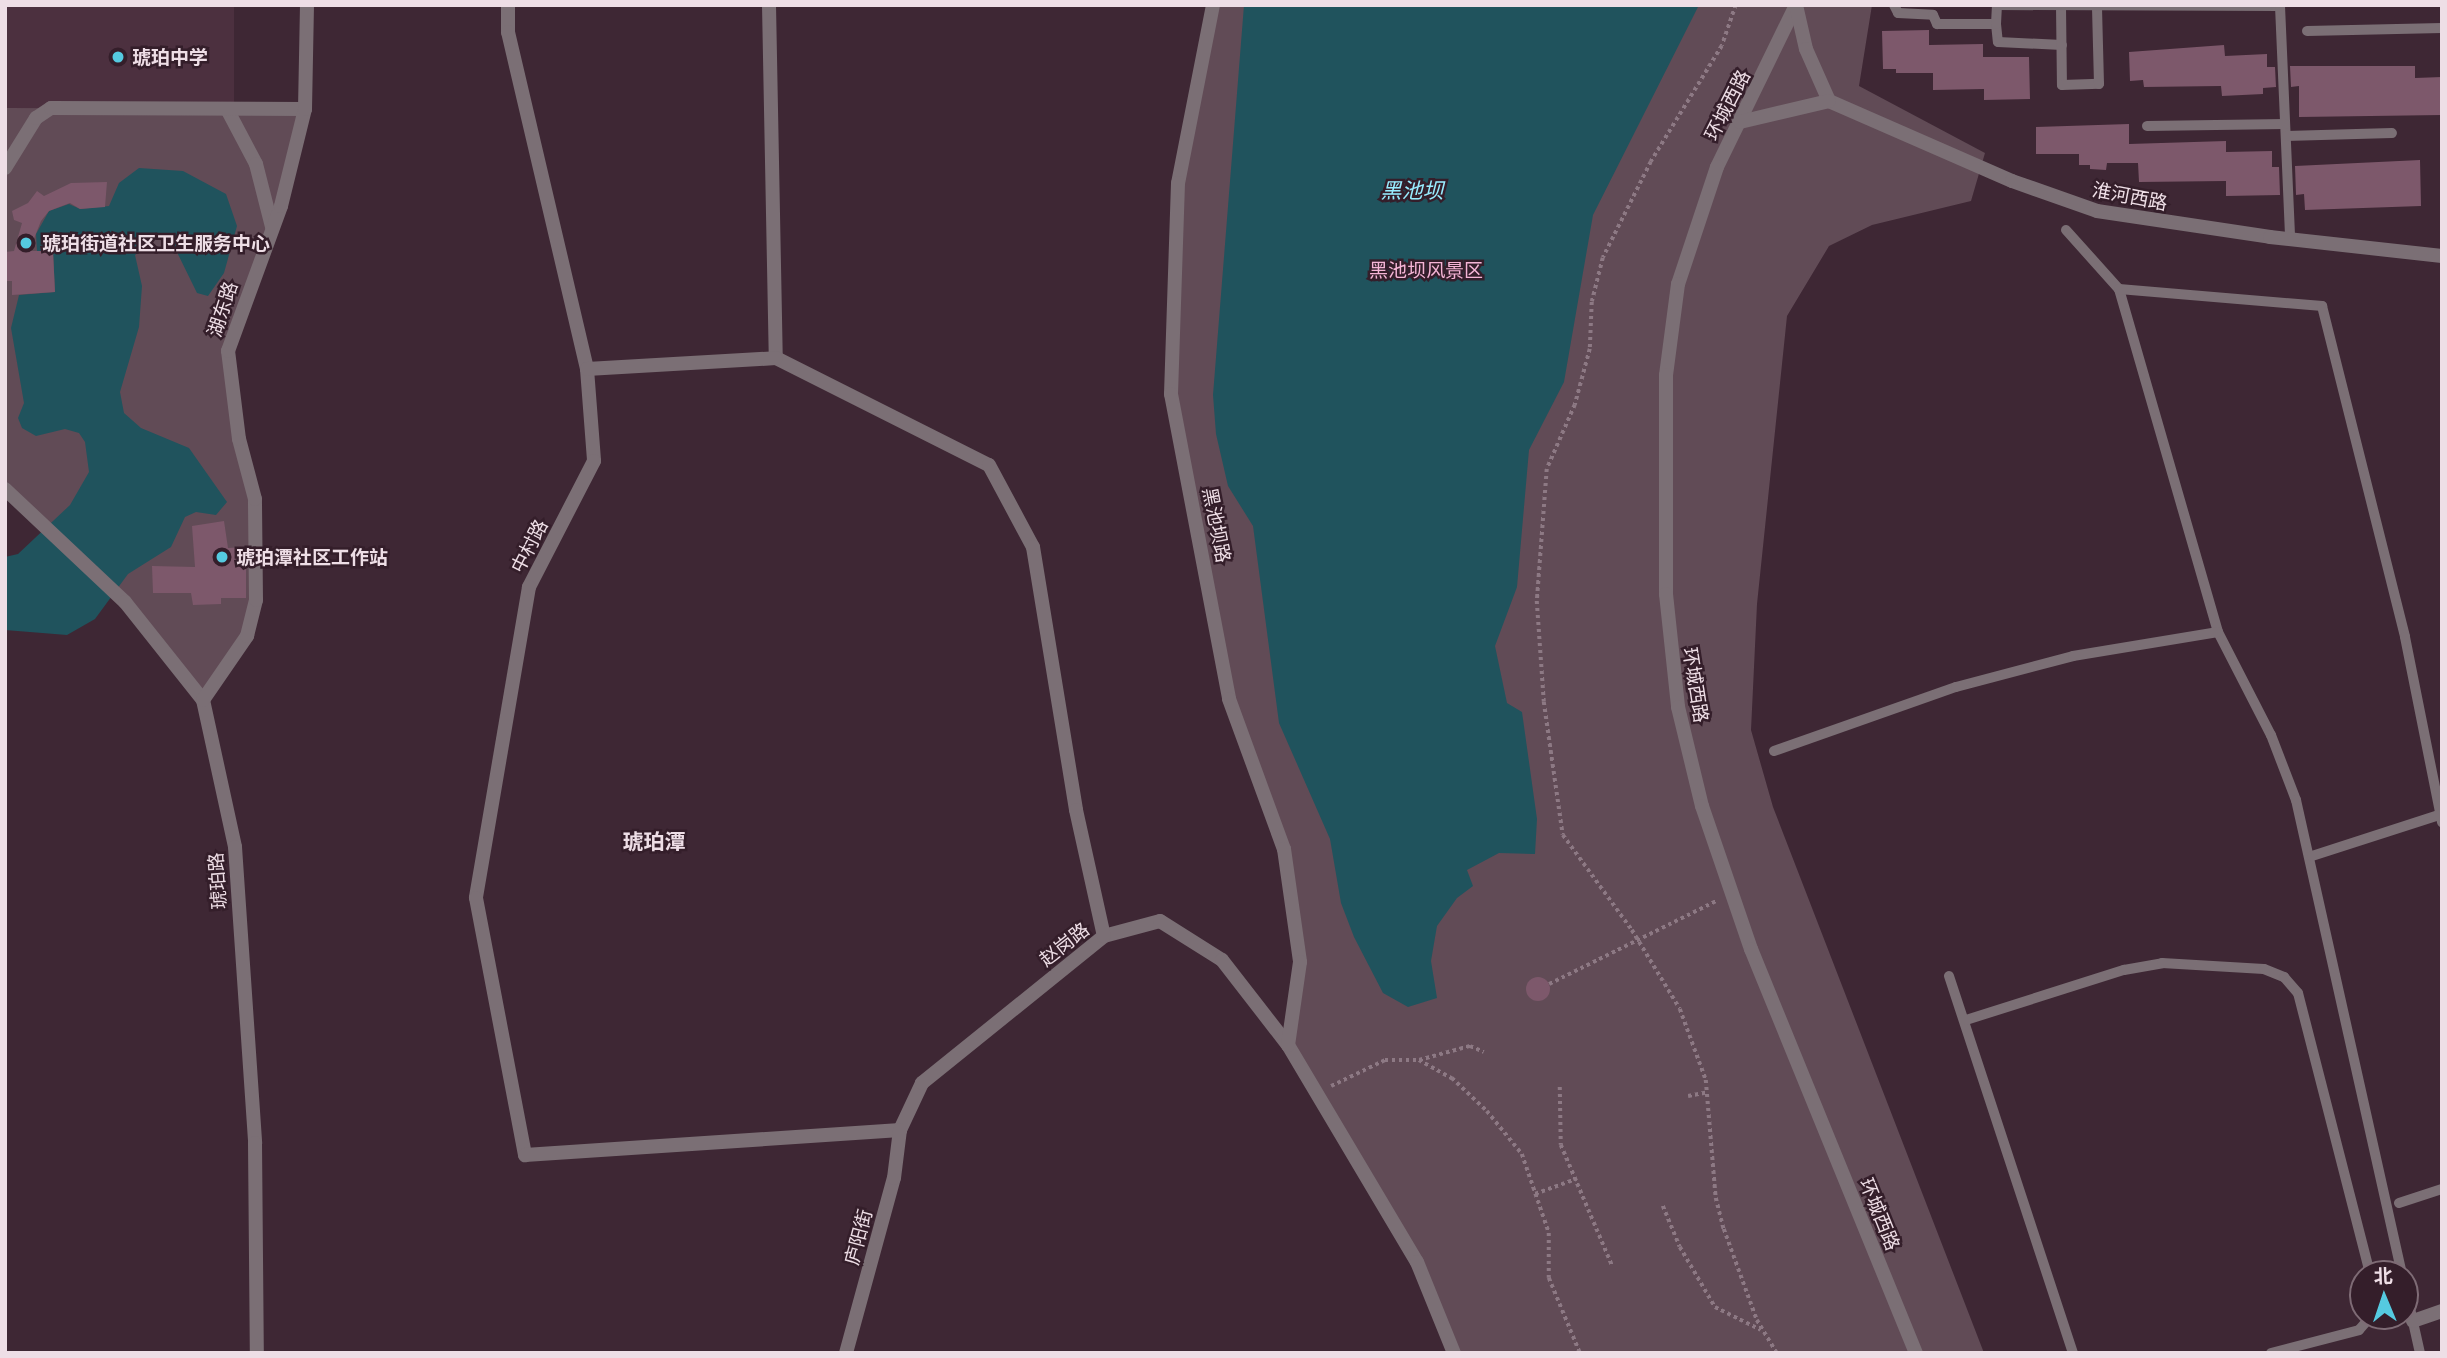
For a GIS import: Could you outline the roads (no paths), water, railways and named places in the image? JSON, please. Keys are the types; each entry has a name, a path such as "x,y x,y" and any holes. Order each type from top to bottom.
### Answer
{"street":[{"name":"湖东路","path":"203,699 247,636 256,600 255,499 239,439 228,351 272,228 304,109 307,5"},
{"name":"中村路","path":"508,5 508,32 587,369 594,461 529,587 477,898 525,1155 900,1130"},
{"path":"769,5 776,358"},
{"name":"黑池坝路","path":"1213,5 1178,183 1171,394 1229,699 1284,849 1300,962 1288,1045"},
{"path":"1740,122 1829,101 1806,49 1796,5"},
{"name":"环城西路","path":"1796,5 1697,217 1678,284 1668,351 1666,594 1678,706 1702,806 1751,949 1916,1353"},
{"name":"淮河西路","path":"1829,101 2012,181 2086,207 2290,239 2442,256"},
{"path":"5,168 36,118 51,108 304,109"},
{"path":"227,109 256,164 272,228"},
{"path":"587,369 776,358 989,466 1033,547 1076,810 1104,936"},
{"name":"琥珀路","path":"5,489 125,602 203,699 235,847 254,1143 257,1353"},
{"name":"赵岗路","path":"900,1130 922,1083 1104,936 1160,921 1222,960 1288,1045 1417,1262 1454,1353"},
{"name":"庐阳街","path":"846,1353 894,1178 900,1130"},
{"path":"2419,1319 2442,1311"}],"lane":[{"path":"1894,5 1898,13 1933,15 1937,24 1996,24"},
{"path":"2062,46 1997,42 1997,5 2097,8 2280,6 2290,239"},
{"path":"2061,7 2062,85 2099,84 2097,8"},
{"path":"2307,31 2442,28"},
{"path":"2147,126 2285,124"},
{"path":"2286,136 2392,133"},
{"path":"2066,230 2119,289 2218,632 2271,735 2312,856 2329,956 2399,1260"},
{"path":"2119,289 2322,306 2405,636 2440,819 2312,856"},
{"path":"1774,751 1995,677 2073,656 2218,632"},
{"path":"1966,1020 2124,970 2162,963 2263,969 2284,977 2298,993 2366,1260"},
{"path":"1949,976 1966,1020 2073,1353"},
{"path":"2399,1203 2442,1189"},
{"path":"2271,1353 2360,1330"},
{"path":"2415,1330 2420,1353"}],"water":[{"name":"黑池坝","path":"1244,5 1699,5 1593,215 1564,382 1529,450 1517,587 1495,646 1507,703 1522,712 1537,819 1535,854 1499,853 1467,870 1473,886 1457,898 1437,926 1431,961 1437,998 1408,1007 1383,993 1354,937 1341,903 1330,839 1279,723 1253,526 1228,486 1216,434 1213,395"},
{"path":"139,168 183,171 226,194 237,226 224,273 208,296 197,293 172,242 155,238 135,255 142,286 139,327 120,392 124,413 141,428 189,448 227,502 216,515 196,512 185,517 171,547 128,574 95,619 67,635 5,630 5,557 18,554 70,505 89,472 85,442 79,433 65,429 36,436 22,428 18,418 24,403 11,328 19,295 55,292 53,251 37,251 36,234 49,211 69,204 80,209 109,206 119,183"}],"place":[{"name":"琥珀中学","path":"118,57"},
{"name":"琥珀街道社区卫生服务中心","path":"26,243"},
{"name":"琥珀潭社区工作站","path":"222,557"}],"district":[{"name":"琥珀潭","path":"654,841"}],"park label":[{"name":"黑池坝风景区","path":"1426,270"}]}
